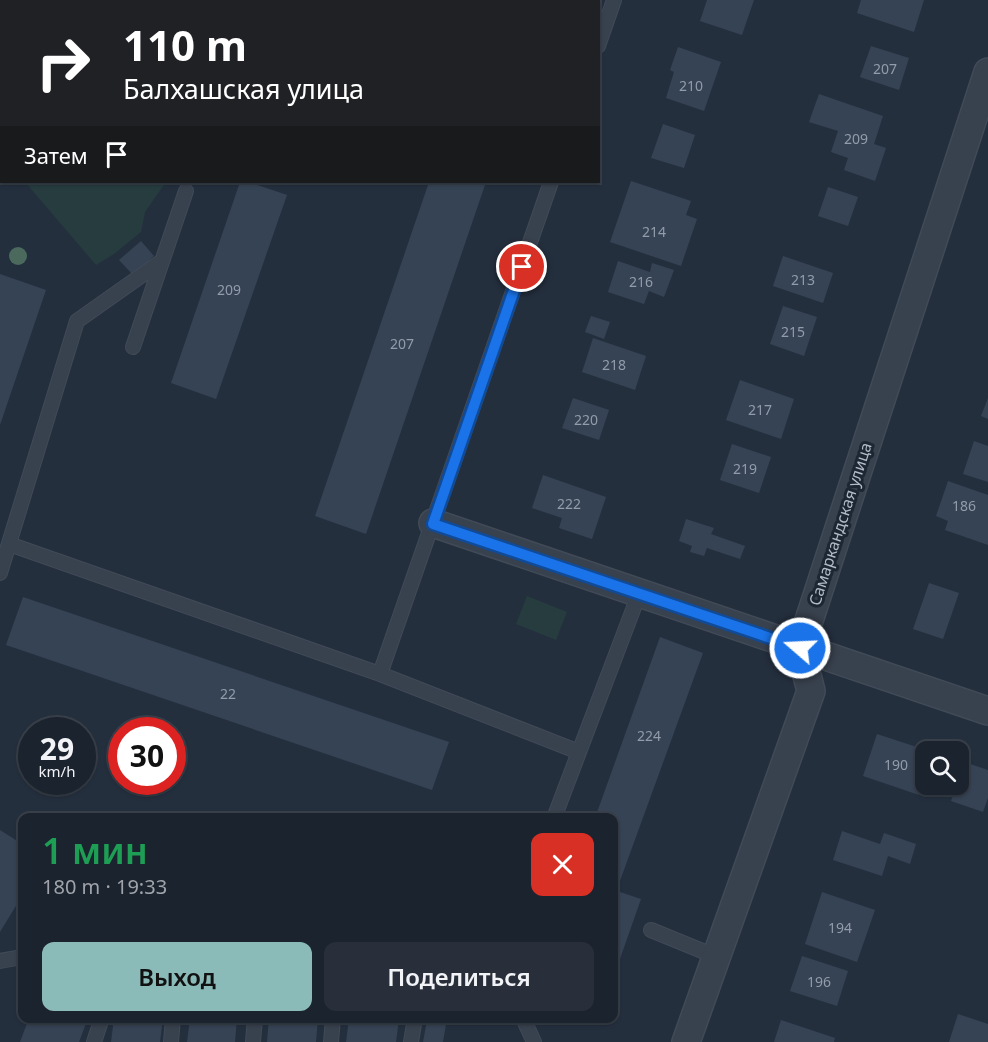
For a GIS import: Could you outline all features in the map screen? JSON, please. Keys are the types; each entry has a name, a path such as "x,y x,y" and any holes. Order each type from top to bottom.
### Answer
{"street":[{"name":"Самаркандская улица","path":"800,648 988,72"},
{"path":"433,524 988,711"},
{"path":"686,1042 812,692 800,648"}],"lane":[{"path":"600,40 614,0"},
{"path":"380,674 551,183"},
{"path":"133,347 186,191"},
{"path":"0,573 77,321 162,261"},
{"path":"9,544 380,674 579,752"},
{"path":"556,813 639,594"},
{"path":"651,930 717,957"},
{"path":"0,961 18,958"},
{"path":"94,1042 100,1023"},
{"path":"171,1042 173,1023"},
{"path":"253,1042 255,1023"},
{"path":"331,1042 333,1023"},
{"path":"411,1042 414,1023"},
{"path":"525,1023 534,1042"}],"green space":[{"path":"26,183 165,183 145,212 141,232 96,265"},
{"path":"527,596 567,612 556,640 516,624"}],"building":[{"path":"707,0 754,0 742,35 700,21"},
{"path":"861,0 924,0 914,32 857,13"},
{"path":"871,46 909,58 899,90 860,77"},
{"path":"678,47 721,62 704,111 666,98 674,72 670,70"},
{"path":"819,94 883,116 874,144 886,148 875,181 844,170 848,158 831,152 838,131 809,122"},
{"path":"663,124 695,135 684,168 651,158"},
{"path":"631,181 691,201 686,215 697,219 681,266 610,242"},
{"path":"240,183 252,183 287,195 216,399 171,383"},
{"path":"429,183 486,183 366,534 315,516"},
{"path":"828,187 858,197 848,226 818,216"},
{"path":"141,241 154,256 133,275 119,260"},
{"path":"783,256 833,273 823,303 773,286"},
{"path":"618,261 650,272 652,263 674,270 664,297 649,291 644,304 608,292"},
{"path":"0,274 46,290 0,425"},
{"path":"783,306 817,317 804,356 770,344"},
{"path":"591,316 610,322 604,339 585,332"},
{"path":"593,338 646,356 635,390 582,372"},
{"path":"740,380 794,399 781,439 726,420"},
{"path":"573,398 609,410 599,440 562,428"},
{"path":"988,398 988,419 981,416"},
{"path":"974,441 988,446 988,482 963,474"},
{"path":"732,444 771,457 759,493 720,480"},
{"path":"543,475 606,497 592,539 559,528 562,518 532,508"},
{"path":"948,481 988,495 988,545 945,530 948,521 936,516"},
{"path":"686,519 714,528 711,534 745,546 740,559 707,548 704,556 690,552 692,546 679,541"},
{"path":"929,583 959,593 943,639 913,629"},
{"path":"23,597 449,742 432,790 6,645"},
{"path":"660,637 703,653 618,886 618,813 597,813"},
{"path":"877,734 915,746 915,794 863,776"},
{"path":"969,764 988,770 988,798 983,812 951,801 953,795 969,795"},
{"path":"0,830 18,841 18,903 0,932"},
{"path":"842,831 880,844 884,833 916,844 910,864 888,856 882,876 833,860"},
{"path":"618,891 641,899 618,965"},
{"path":"822,892 875,910 857,962 805,944"},
{"path":"802,956 848,971 837,1006 790,991"},
{"path":"958,1014 988,1024 988,1042 949,1042"},
{"path":"781,1020 835,1038 834,1042 774,1042"},
{"path":"27,1023 86,1023 79,1042 20,1042"},
{"path":"113,1023 162,1023 160,1042 111,1042"},
{"path":"189,1023 237,1023 235,1042 187,1042"},
{"path":"269,1023 318,1023 316,1042 267,1042"},
{"path":"348,1023 398,1023 396,1042 346,1042"},
{"path":"426,1023 446,1024 443,1042 423,1042"}],"route":[{"path":"522,267 433,524 800,648"}]}
